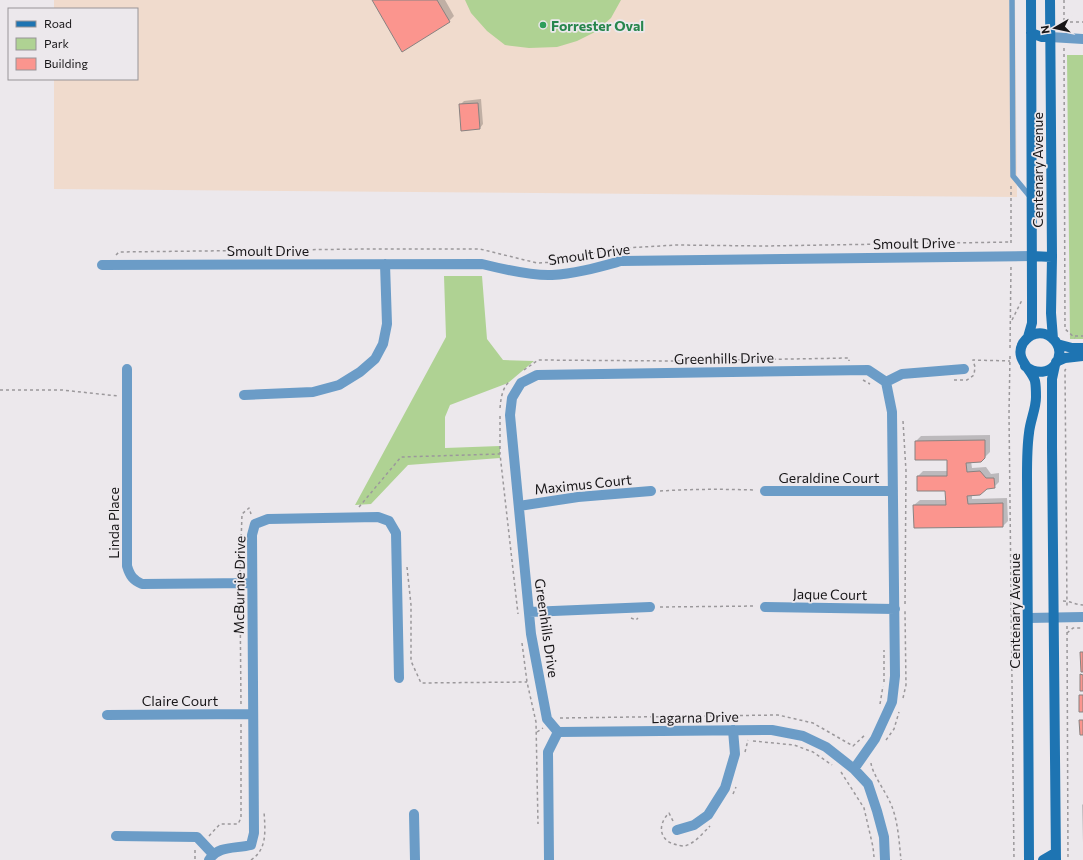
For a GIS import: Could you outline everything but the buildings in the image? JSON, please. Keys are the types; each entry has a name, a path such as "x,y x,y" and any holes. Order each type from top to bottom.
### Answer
{"street":[{"name":"Centenary Avenue","path":"1028,337 1032,323 1031,0"},
{"name":"Centenary Avenue","path":"1050,0 1052,257 1051,322 1055,341"},
{"path":"1031,33 1042,37 1083,39"},
{"path":"1032,256 1052,257"},
{"name":"Smoult Drive","path":"102,265 482,264 515,271 551,275 588,270 621,261 1032,256"},
{"path":"244,395 314,392 339,385 360,372 375,359 383,344 387,324 385,264"},
{"path":"1041,333 1048,335 1055,341 1079,352 1066,358 1045,372 1032,371 1025,366 1020,353 1022,345 1028,337 1041,333"},
{"path":"1043,860 1055,856 1052,379 1059,357 1059,351 1055,341"},
{"name":"Centenary Avenue","path":"1025,366 1035,381 1036,398 1029,432 1027,453 1031,858"},
{"name":"Linda Place","path":"127,369 127,566 129,575 135,582 142,584 252,582"},
{"path":"854,769 875,739 892,702 895,676 892,412 886,382 902,374 964,369"},
{"name":"Greenhills Drive","path":"558,732 547,719 531,634 510,415 512,398 521,384 537,376 850,370 868,370 886,382"},
{"name":"Maximus Court","path":"519,506 578,496 651,491"},
{"name":"Geraldine Court","path":"765,491 893,492"},
{"name":"McBurnie Drive","path":"211,857 225,848 251,845 254,833 252,535 255,524 268,519 357,517 378,517 389,521 396,533 399,678"},
{"path":"529,612 650,607"},
{"name":"Jaque Court","path":"765,607 895,609"},
{"path":"1028,618 1083,617"},
{"name":"Claire Court","path":"107,715 253,714"},
{"name":"Lagarna Drive","path":"558,732 734,736 772,730 803,736 826,747 854,769 868,784 878,811 884,837 885,860"},
{"path":"549,860 548,752 558,732"},
{"path":"677,830 694,824 708,815 725,788 735,754 734,736"},
{"path":"414,814 415,860"},
{"path":"116,836 197,837 211,857"}],"lane":[{"name":"Centenary Avenue","path":"1012,0 1014,176 1032,199"}],"path":[{"path":"1064,0 1065,328 1074,336 1079,352 1075,364 1070,364 1065,370 1068,860"},
{"path":"1064,22 1083,22"},
{"path":"1011,180 1011,602 1014,860"},
{"path":"102,265 119,252 480,249 537,262 558,262 607,249 677,245 764,246 1011,242"},
{"path":"1074,336 1083,336"},
{"path":"521,372 538,360 674,361 849,358 850,370"},
{"path":"949,379 957,381 967,380 974,375 975,367 973,360 1010,361"},
{"path":"860,379 875,387"},
{"path":"511,380 506,384 501,396 499,428 500,454 519,620"},
{"path":"0,390 62,390 127,397"},
{"path":"902,418 906,472 906,685 902,700"},
{"path":"357,517 357,510 401,457 500,454"},
{"path":"651,491 710,489 765,491"},
{"path":"200,841 208,837 220,824 238,824 241,818 240,583 242,514 248,508 255,524"},
{"path":"407,568 411,605 411,662 421,683 526,682"},
{"path":"1011,602 1028,601"},
{"path":"1053,601 1067,601 1083,605"},
{"path":"629,617 636,620 650,607 765,607"},
{"path":"1067,633 1074,628 1083,628"},
{"path":"522,643 526,682 537,732 538,830"},
{"path":"879,707 884,683 884,647"},
{"path":"885,742 894,729 900,707"},
{"path":"537,732 558,718 566,717 778,715 813,723 853,746 871,730"},
{"path":"734,736 751,740 794,745 813,752 835,767"},
{"path":"871,761 872,770 891,803 898,830 901,860"},
{"path":"840,771 864,808 873,847 874,860"},
{"path":"251,860 264,846 264,809"}],"shaded area":[{"path":"54,0 1015,0 1017,197 54,189 54,80 138,80 138,8 54,8"}],"green space":[{"name":"Forrester Oval","path":"465,0 621,0 611,18 595,32 577,41 557,47 529,48 505,45 487,31 471,13"},
{"path":"1067,55 1083,55 1083,339 1070,339"},
{"path":"444,276 482,276 487,339 503,360 534,361 508,383 450,405 445,417 445,448 500,446 500,458 408,465 371,504 355,505 446,337"}],"place":[{"name":"Forrester Oval","path":"543,25"}]}
